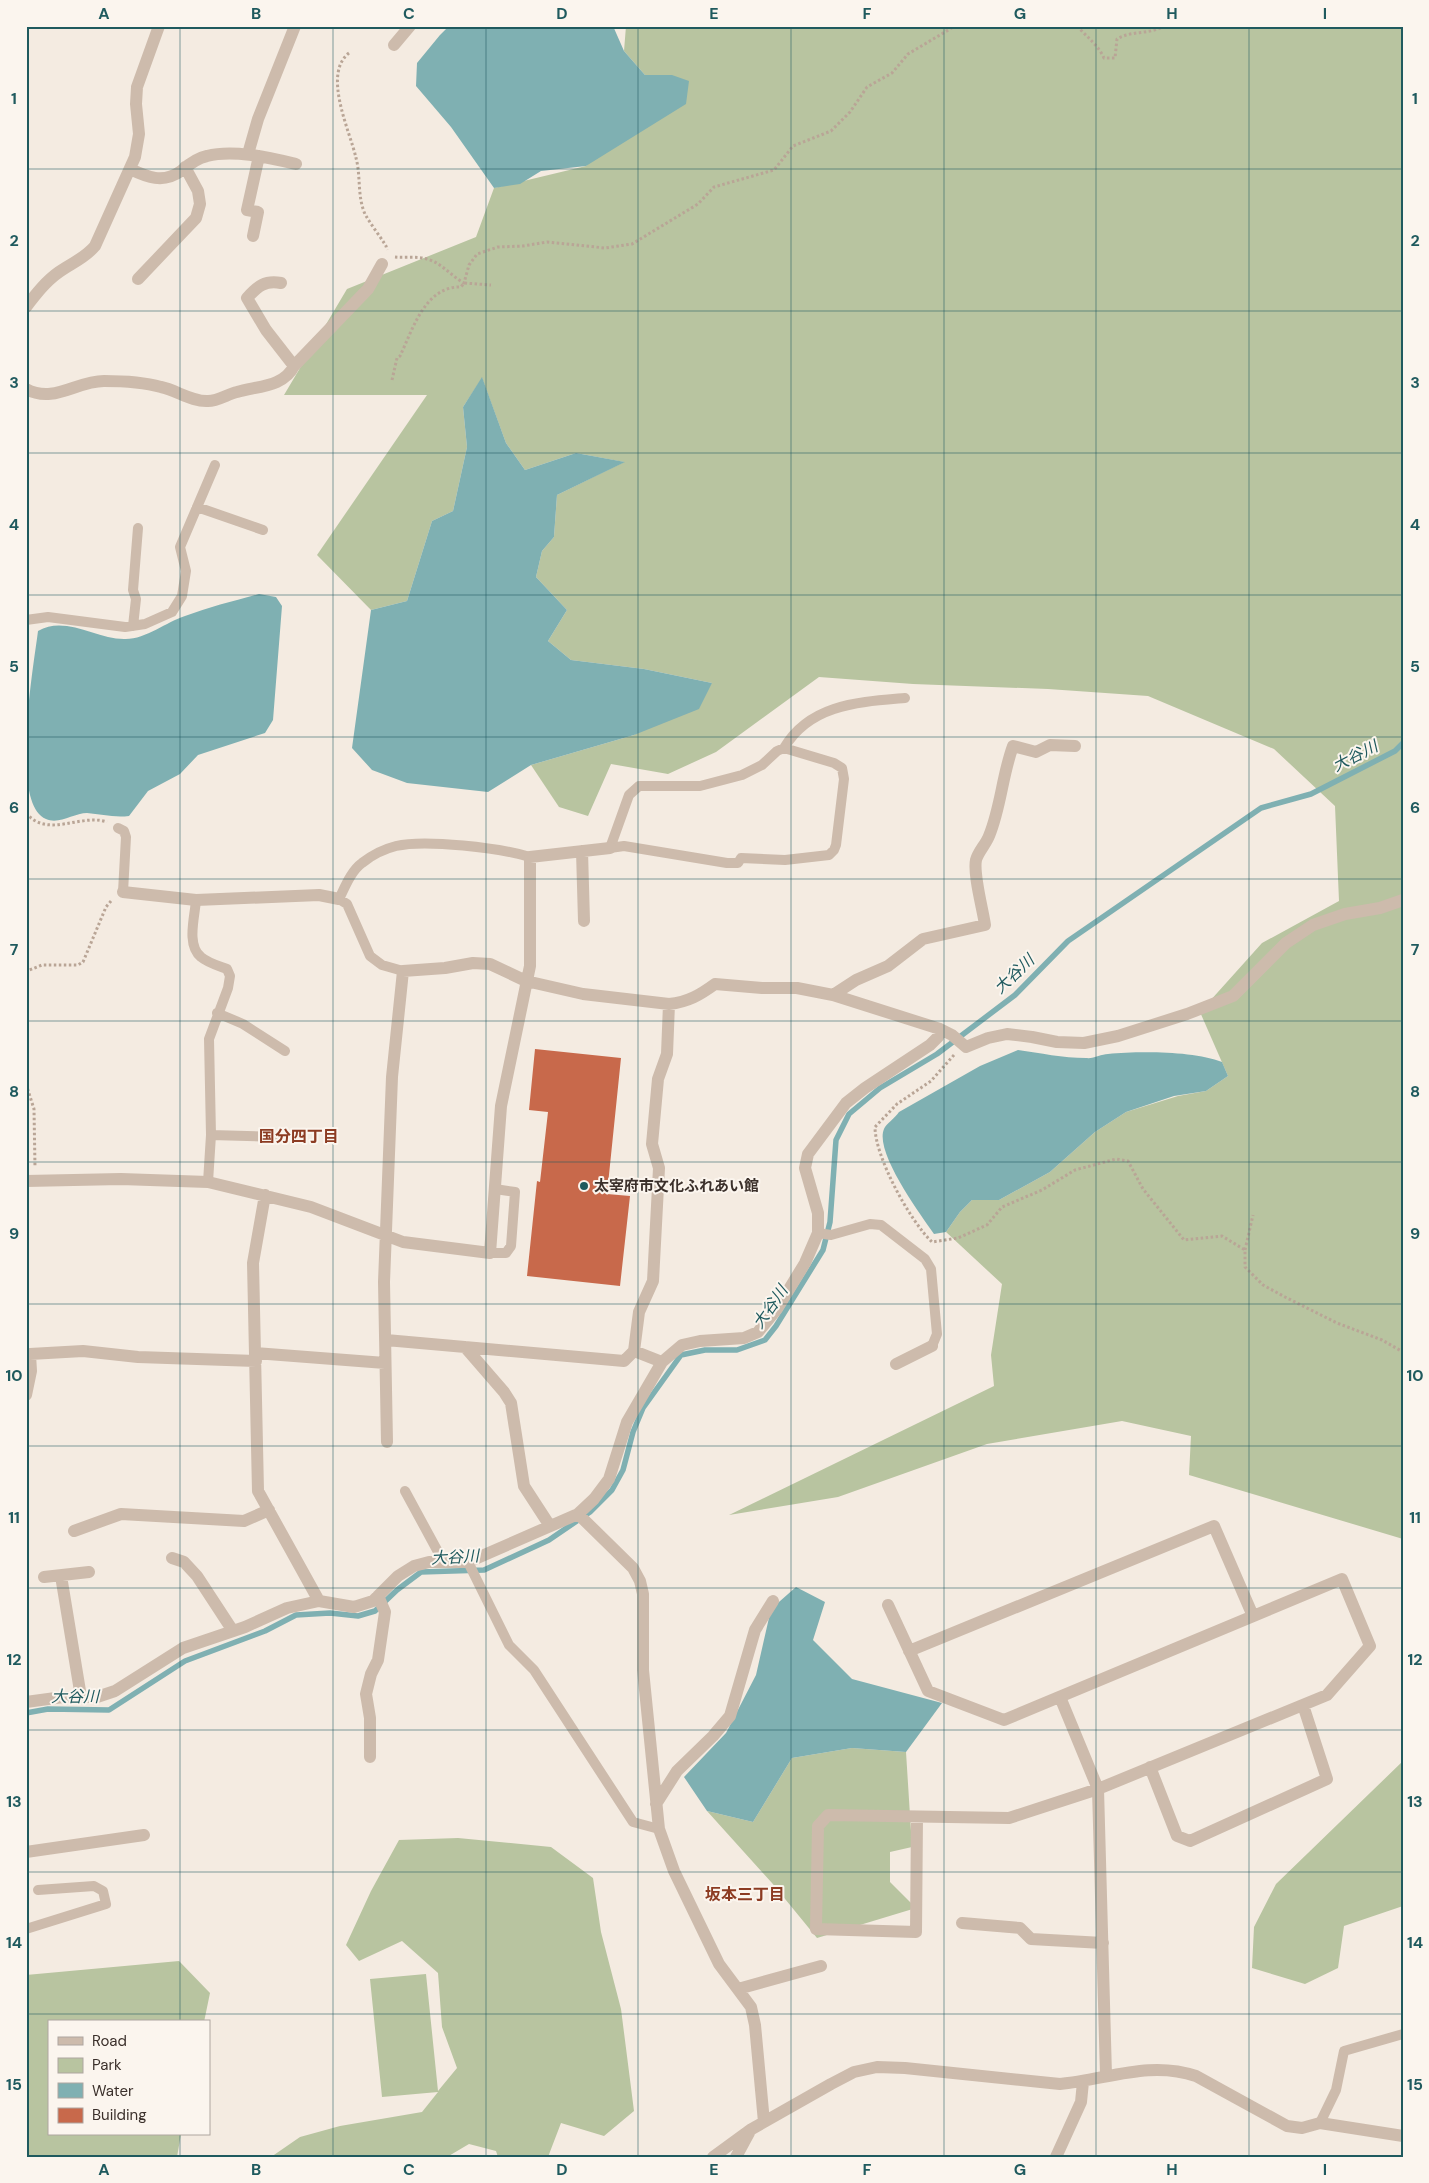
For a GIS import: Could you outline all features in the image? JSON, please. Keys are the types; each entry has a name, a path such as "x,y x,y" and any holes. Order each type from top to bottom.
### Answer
{"street":[{"path":"26,307 40,289 53,278 87,256 95,246 136,157 139,134 136,104 137,87 159,26"},
{"path":"253,236 258,212 248,210 258,119 295,26"},
{"path":"394,45 410,26"},
{"path":"130,169 149,178 157,179 179,172 208,155 253,155 296,164"},
{"path":"138,279 196,218 200,204 198,191 185,167"},
{"path":"26,389 38,396 99,381 115,381 161,387 197,400 209,401 239,391 270,385 291,373 294,366 368,289 384,260"},
{"path":"281,283 269,281 258,286 247,298 266,330 294,366"},
{"path":"832,995 856,980 888,966 923,939 985,925 976,872 976,859 989,836 1003,789 1005,767 1013,746 1036,752 1050,745 1075,746"},
{"path":"31,1181 121,1179 208,1182 311,1206 403,1242 490,1253 501,1106 530,966 530,857 610,848"},
{"path":"582,851 584,921"},
{"path":"123,892 196,900 319,894 339,899"},
{"path":"386,1442 384,1282 392,1077 403,971 482,963 490,964 526,981 583,994 669,1004 699,996 715,984 762,988 797,988 832,995 940,1030 966,1047 988,1038 1006,1034 1057,1042 1084,1043 1118,1036 1234,996 1286,943 1313,925 1345,914 1380,908 1403,900"},
{"path":"386,1340 624,1361 634,1351 639,1312 653,1281 659,1168 652,1144 658,1079 667,1054 669,1004"},
{"path":"26,1702 63,1697 97,1697 115,1691 183,1648 233,1631 287,1608 319,1601 354,1607 373,1601 398,1576 414,1566 429,1562 468,1562 578,1514 594,1500 609,1479 628,1422 662,1362 682,1345 744,1338 758,1332 777,1309 805,1263 818,1233 818,1213 805,1168 808,1154 846,1103 865,1088 930,1045 938,1037 940,1030"},
{"path":"265,1195 253,1263 258,1491 319,1601"},
{"path":"896,1364 932,1346"},
{"path":"465,1347 504,1392 511,1403 524,1486 550,1526"},
{"path":"26,1394 30,1371 28,1353 83,1351 138,1357 256,1357 385,1363"},
{"path":"634,1351 662,1362"},
{"path":"74,1531 100,1524 121,1514 244,1521 269,1510"},
{"path":"578,1514 633,1568 640,1581 643,1594 643,1670 659,1829 674,1871 719,1964 751,2007 755,2025 764,2122"},
{"path":"909,1651 1214,1526 1253,1616"},
{"path":"172,1558 184,1562 197,1576 233,1631"},
{"path":"44,1577 89,1572"},
{"path":"61,1576 81,1698"},
{"path":"888,1605 928,1691 1004,1720 1342,1579 1370,1646 1327,1695 1098,1789 1009,1818 918,1816 828,1815 818,1826 816,1929 916,1932 918,1816"},
{"path":"370,1757 370,1718 366,1694 371,1674 378,1660 385,1612 378,1596"},
{"path":"656,1804 677,1770 713,1736 730,1716 755,1630 773,1601"},
{"path":"1060,1697 1098,1789 1104,1943 1106,2075"},
{"path":"1150,1768 1177,1836 1190,1841 1327,1779 1303,1705"},
{"path":"26,1852 144,1835"},
{"path":"962,1923 1020,1928 1032,1939 1104,1943"},
{"path":"738,1989 820,1966"},
{"path":"713,2157 750,2130 831,2084 854,2072 877,2067 905,2068 1060,2084 1083,2082 1106,2075 1136,2070 1160,2069 1185,2072 1196,2076 1287,2126 1302,2128 1320,2123 1403,2136"},
{"path":"1056,2157 1081,2102 1083,2082"},
{"path":"736,2157 750,2130"}],"lane":[{"path":"26,620 48,617 125,628 145,624 172,612 182,596 186,571 180,547 214,465"},
{"path":"197,507 263,530"},
{"path":"133,626 136,599 133,590 138,528"},
{"path":"784,748 834,763 842,768 844,778 836,845 829,855 785,860 742,858 738,863 727,863 624,846 610,848 629,795 639,786 700,786 742,775 762,765 784,748 792,735 805,722 842,706 906,698"},
{"path":"118,828 124,831 126,837 123,892"},
{"path":"403,971 382,966 370,956 347,904 339,899 360,864 376,853 397,846 425,844 510,850 530,857"},
{"path":"196,900 194,947 201,957 227,969 230,976 228,988 217,1013 209,1039 211,1135 208,1182"},
{"path":"217,1013 243,1024 284,1051"},
{"path":"211,1135 280,1137"},
{"path":"490,1253 506,1253 511,1246 515,1192 495,1189"},
{"path":"818,1233 832,1235 870,1224 881,1225 926,1259 930,1269 937,1334 932,1346"},
{"path":"405,1491 443,1561"},
{"path":"468,1562 509,1645 534,1670 633,1822 659,1829"},
{"path":"26,1929 106,1904 103,1891 94,1886 38,1890"},
{"path":"1320,2123 1336,2090 1344,2051 1403,2034"}],"path":[{"path":"392,380 397,358 400,356 418,317 429,301 441,291 451,287 461,287 469,265 477,254 498,247 523,246 547,242 605,248 632,244 698,204 714,187 774,170 793,146 831,131 850,112 867,87 892,73 908,54 955,26"},
{"path":"1078,26 1089,40 1099,47 1104,58 1115,58 1117,39 1127,34 1156,31 1164,26"},
{"path":"349,53 343,58 339,74 338,95 357,159 360,199 366,215 386,246 384,260 427,259 464,282 491,285"},
{"path":"26,813 41,824 55,826 87,819 104,820 118,828"},
{"path":"26,988 27,971 42,965 78,965 83,962 106,907 123,892"},
{"path":"961,1043 953,1058 931,1081 897,1104 875,1127 875,1139 895,1186 922,1233 932,1242 958,1238 986,1226 1002,1207 1042,1190 1076,1170 1116,1159 1128,1161 1143,1189 1184,1240 1222,1236 1245,1250"},
{"path":"26,1084 34,1108 31,1181"},
{"path":"1253,1215 1245,1250 1245,1266 1263,1285 1285,1298 1338,1323 1382,1340 1403,1352"}],"green space":[{"path":"626,26 1403,26 1403,1539 1189,1475 1191,1436 1122,1421 987,1444 838,1497 729,1515 994,1386 991,1355 1002,1284 946,1232 960,1212 972,1200 999,1200 1050,1172 1095,1132 1126,1112 1178,1096 1206,1091 1228,1076 1200,1012 1262,943 1339,901 1335,806 1274,749 1148,696 1048,689 913,684 819,677 716,752 668,774 611,764 588,816 559,807 531,765 634,735 712,683 644,669 571,660 548,641 567,610 536,577 542,551 554,537 557,495 624,462 576,453 525,470 506,443 482,378 463,407 467,447 453,511 432,521 407,601 371,610 317,555 427,395 284,395 347,289 476,237 494,188 586,166 672,75 645,75 624,51"},
{"path":"852,1748 906,1752 912,1847 890,1852 890,1882 916,1908 817,1938 772,1883 707,1811 753,1822 792,1758"},
{"path":"1403,1761 1403,1906 1344,1926 1338,1968 1305,1984 1252,1968 1254,1927 1276,1884"},
{"path":"458,1838 551,1847 593,1878 601,1932 621,2009 634,2111 604,2136 561,2123 548,2157 498,2157 496,2151 469,2144 447,2157 271,2157 300,2137 340,2126 422,2112 438,2092 382,2097 370,1979 426,1974 438,2091 457,2068 442,2027 438,1973 402,1941 359,1961 346,1945 371,1891 399,1840"},
{"path":"179,1961 210,1993 204,2020 48,2020 48,2136 181,2136 177,2157 26,2157 26,1975"}],"water":[{"path":"449,26 613,26 624,51 645,75 672,75 689,81 686,104 586,166 541,171 520,184 494,188 451,127 416,86 417,63"},
{"path":"482,377 506,443 525,470 576,453 625,462 557,495 554,537 542,551 536,577 567,610 548,641 571,660 644,669 712,683 699,709 634,735 531,765 488,792 407,783 372,770 352,748 371,610 407,601 432,521 453,511 467,447 463,407"},
{"path":"259,594 276,597 282,606 273,720 265,733 198,755 180,774 148,791 129,816 87,813 56,821 46,819 35,808 29,788 26,762 29,701 38,631 48,627 70,626 103,636 132,639 148,634 194,613"},
{"path":"1018,1050 1077,1058 1135,1052 1182,1054 1210,1058 1222,1062 1228,1076 1206,1091 1174,1096 1126,1112 1095,1132 1050,1172 999,1200 972,1200 960,1212 946,1232 934,1234 900,1183 892,1167 883,1139 884,1129 899,1112 980,1066"},
{"path":"796,1587 825,1602 813,1640 852,1679 942,1703 906,1752 852,1748 792,1758 753,1822 707,1811 684,1777 726,1733 756,1675 771,1609"}],"building":[{"path":"535,1049 621,1058 607,1194 630,1196 620,1286 527,1276 537,1181 540,1182 548,1112 529,1110"}],"waterway":[{"name":"大谷川","path":"26,1713 48,1709 109,1710 185,1661 265,1631 296,1615 330,1613 358,1616 375,1611 397,1590 421,1572 484,1570 549,1540 590,1512 612,1490 623,1470 633,1432 643,1408 681,1355 705,1350 737,1350 765,1340 776,1326 823,1250 830,1222 836,1140 849,1114 880,1088 937,1054 1015,995 1068,941 1261,808 1311,794 1395,751 1403,743"}],"place":[{"name":"太宰府市文化ふれあい館","path":"584,1186"}],"district":[{"name":"国分四丁目","path":"299,1136"},
{"name":"坂本三丁目","path":"745,1894"}]}
